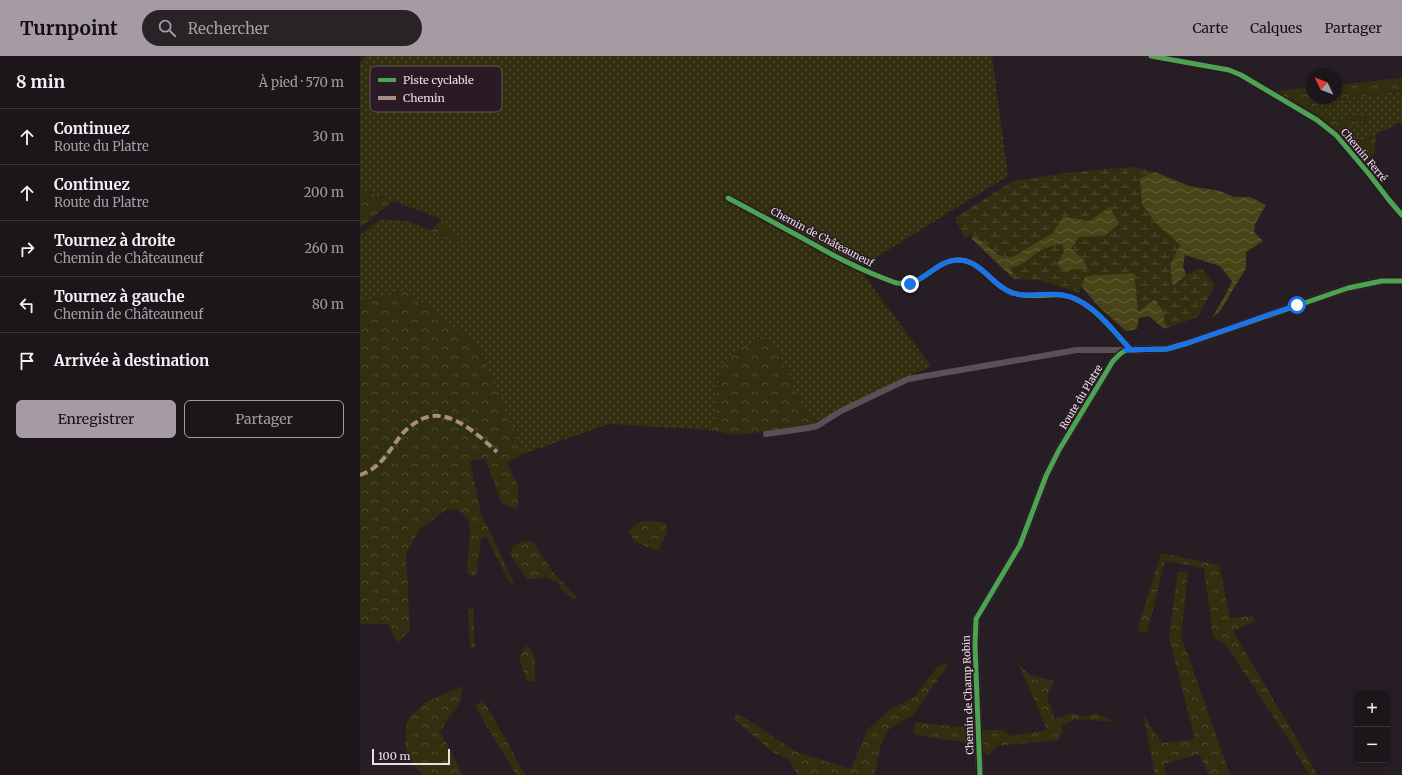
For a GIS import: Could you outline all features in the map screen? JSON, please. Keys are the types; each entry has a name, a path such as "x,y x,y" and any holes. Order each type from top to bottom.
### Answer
{"street":[{"name":"Chemin Ferré","path":"1151,56 1229,70 1241,75 1317,120 1336,135 1402,215"},
{"name":"Chemin de Châteauneuf","path":"728,198 852,265 896,283 910,284 918,281 947,262 957,260 967,261 978,266 999,286 1013,293 1063,295 1082,302 1098,314 1128,350"},
{"path":"766,434 817,426 841,411 908,379 1077,350 1167,349 1348,288 1382,281 1402,281"},
{"name":"Route du Platre","path":"990,595 1020,545 1046,476 1059,450 1113,361 1120,354 1128,350"},
{"name":"Chemin de Champ Robin","path":"980,775 975,624 976,619 990,595"}],"green space":[{"path":"366,56 992,56 1008,176 859,268 931,366 816,422 804,409 777,349 717,387 717,413 711,430 609,424 523,454 479,347 406,290 360,303 360,235 380,219 407,221 468,245 437,217 360,189 360,63"},
{"path":"1402,78 1402,91 1342,99 1342,84"},
{"path":"1306,88 1306,104 1318,104 1317,110 1329,121 1366,115 1369,120 1346,127 1353,145 1376,134 1375,153 1365,164 1337,132 1325,131 1282,98 1278,91"},
{"path":"1402,91 1402,122 1353,145 1346,126 1368,120 1329,121 1317,110 1318,104 1342,104 1342,99"},
{"path":"1134,167 1155,172 1140,178 1153,220 1180,245 1170,265 1173,286 1186,275 1201,268 1215,285 1198,317 1164,329 1164,313 1138,312 1136,288 1081,286 1080,293 1038,280 1014,279 1011,267 1019,266 1038,252 1053,246 1062,244 1064,252 1057,264 1083,259 1071,249 1079,237 1104,236 1089,221 1063,216 1053,233 1015,257 1004,259 974,234 965,238 955,218 1013,181 1072,172"},
{"path":"360,189 393,201 360,228"},
{"path":"441,220 469,246 431,231"},
{"path":"406,290 479,347 523,454 507,463 518,486 518,510 502,504 485,459 470,461 481,513 514,583 510,584 486,536 481,539 476,576 467,574 470,530 468,519 458,510 447,509 420,529 406,553 410,631 397,643 388,624 360,624 360,303"},
{"path":"757,340 766,340 777,349 804,409 816,422 806,427 735,435 711,430 717,413 717,387 721,367 734,352"},
{"path":"651,521 666,523 667,533 658,551 635,542 628,531 640,522"},
{"path":"524,541 533,542 552,571 578,599 573,599 561,589 557,582 544,577 527,579 510,554 513,546"},
{"path":"1161,553 1219,565 1230,618 1253,616 1256,621 1233,631 1318,775 1309,775 1290,742 1225,644 1213,637 1204,568 1165,561 1147,633 1137,631"},
{"path":"1178,571 1188,572 1181,636 1230,775 1209,775 1199,754 1164,764 1166,775 1155,775 1143,714 1162,743 1195,739 1169,637"},
{"path":"468,609 473,609 475,649 470,649"},
{"path":"527,645 535,657 535,680 527,682 519,657"},
{"path":"1018,662 1028,674 1054,681 1047,697 1055,719 1073,713 1085,717 1095,713 1116,722 1076,719 1061,726 1063,731 1058,740 997,746 988,756 976,744 927,737 913,733 916,722 983,730 1002,730 1011,736 1047,730"},
{"path":"949,663 914,714 888,730 881,744 875,775 798,775 789,760 773,752 734,719 736,714 741,715 796,752 851,769 868,729 892,708 914,698 938,666"},
{"path":"463,686 460,703 440,731 463,775 422,775 407,757 405,745 407,720 424,703"},
{"path":"483,700 526,775 516,775 475,706"}],"water":[{"path":"1155,172 1189,186 1220,191 1234,197 1250,197 1266,205 1255,224 1254,232 1263,241 1246,252 1246,268 1220,311 1212,318 1232,281 1220,266 1185,255 1183,266 1186,275 1173,286 1170,265 1180,245 1153,220 1142,204 1140,178"},
{"path":"1110,207 1119,224 1104,236 1079,237 1071,249 1083,259 1088,269 1062,270 1057,264 1064,252 1062,244 1044,249 1019,266 1011,267 1014,279 972,239 973,234 1004,259 1015,256 1053,233 1063,216 1089,221"},
{"path":"1133,273 1138,312 1155,299 1164,313 1164,329 1149,316 1139,318 1137,329 1126,331 1098,306 1081,286 1086,276"}],"marked path":[{"path":"360,475 373,469 387,455 408,428 426,417 437,416 459,422 469,428 497,452"}],"cycle path":[{"path":"1151,56 1229,70 1241,75 1317,120 1336,135 1402,215"},
{"path":"728,198 844,261 895,283 915,281 941,265 949,261 957,260 965,261 980,268 999,285 1013,293 1031,296 1061,295 1071,297 1091,308 1131,350"},
{"path":"980,775 975,645 976,619 1020,545 1046,476 1059,450 1113,361 1126,350 1167,349 1348,288 1382,281 1402,281"}],"route":[{"path":"910,284 918,281 947,262 957,260 967,261 978,266 999,286 1013,293 1032,295 1063,295 1082,302 1098,314 1131,350 1126,350 1167,349 1297,305"}]}
